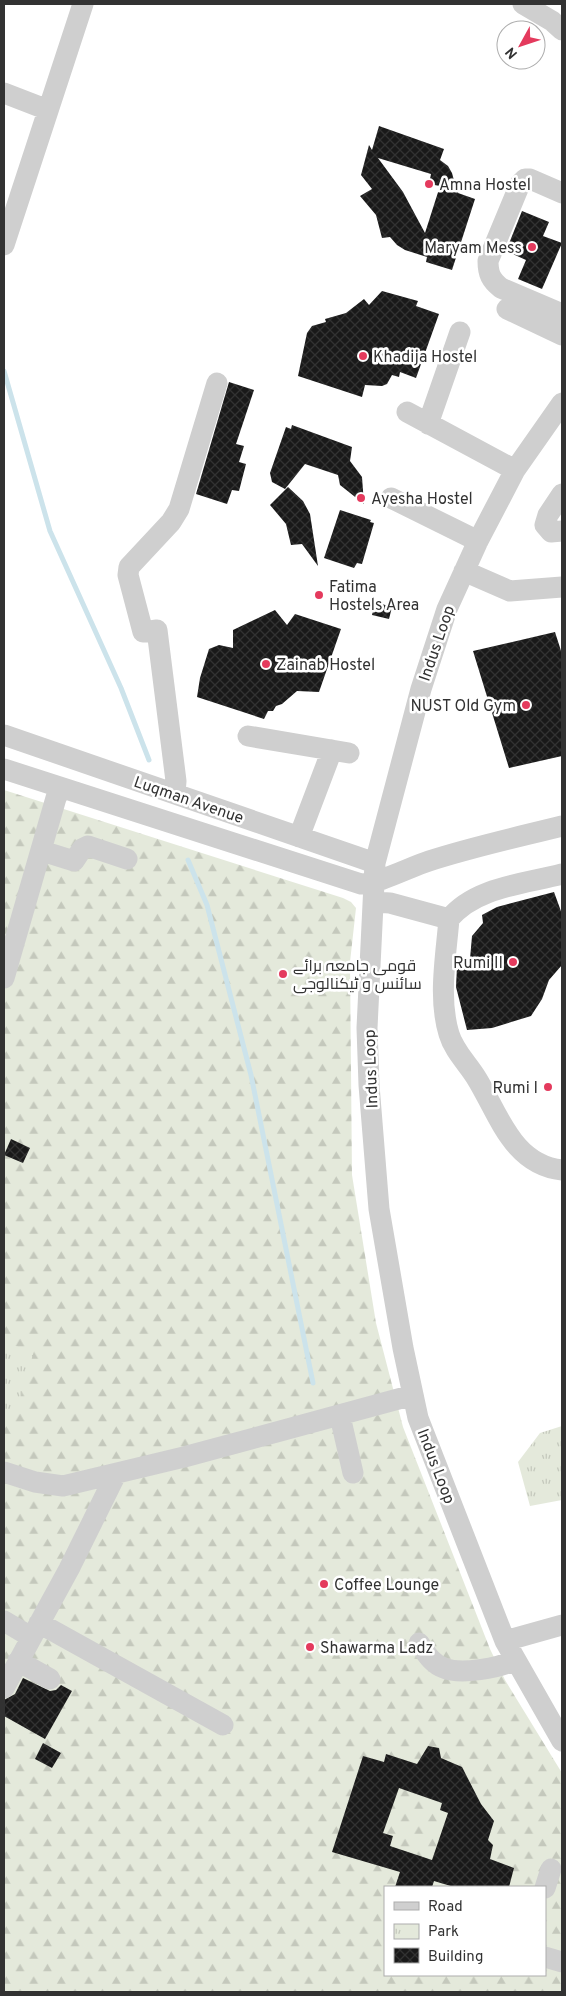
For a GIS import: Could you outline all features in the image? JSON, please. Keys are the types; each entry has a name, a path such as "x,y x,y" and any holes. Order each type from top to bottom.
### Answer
{"street":[{"path":"4,245 83,4"},
{"path":"527,5 562,30"},
{"path":"4,93 48,110"},
{"path":"562,192 525,179 520,184 488,261 488,268 494,282 501,288 562,314"},
{"path":"507,309 562,335"},
{"path":"428,424 460,332"},
{"path":"175,794 176,781 157,630 143,632 128,574 134,559 171,522 179,509 217,382"},
{"name":"Indus Loop","path":"562,405 516,470 478,541 447,609 421,689 375,863 367,1028 369,1085 379,1209 403,1348 418,1418 505,1641 562,1741"},
{"path":"406,412 516,470"},
{"path":"562,494 548,515 545,525 551,532 562,531"},
{"path":"391,498 478,541"},
{"path":"464,571 510,592 562,587"},
{"name":"Luqman Avenue","path":"4,735 375,863"},
{"path":"248,736 341,751 299,837"},
{"name":"Luqman Avenue","path":"4,769 61,789 361,884 390,903 449,919"},
{"path":"4,978 56,798 61,789"},
{"path":"373,893 395,872 431,860 562,826"},
{"path":"42,851 74,861 82,849 88,846 127,858"},
{"path":"562,874 476,896 456,911 449,919 444,1003 449,1034 454,1045 481,1086 504,1132 518,1148 544,1166 562,1170"},
{"path":"4,1472 35,1482 63,1486 340,1416 413,1395"},
{"path":"340,1416 353,1473"},
{"path":"4,1688 69,1569 116,1474"},
{"path":"4,1621 35,1630 223,1725"},
{"path":"505,1641 562,1625"},
{"path":"419,1643 431,1661 444,1669 463,1671 504,1665 515,1660"},
{"path":"18,1661 50,1679"},
{"path":"546,1957 562,1962"}],"green space":[{"path":"4,790 343,898 351,902 356,908 350,962 352,1175 376,1323 403,1427 490,1649 505,1680 562,1773 562,1992 4,1992"},
{"path":"4,1343 34,1351 15,1417 4,1414"},
{"path":"562,1426 562,1500 530,1506 518,1462 540,1433"}],"building":[{"path":"379,126 444,149 440,160 448,166 452,173 456,188 459,189 458,193 475,199 452,270 426,262 427,257 405,250 390,237 382,238 376,215 360,196 372,189 361,175 369,145 372,150","holes":["378,158 431,174 429,184 440,186 425,233 403,192"]},
{"name":"Maryam Mess","path":"522,211 549,222 543,236 562,243 542,289 518,279 526,260 506,251"},
{"name":"Khadija Hostel","path":"382,291 418,301 416,306 439,314 416,378 400,372 399,377 392,375 387,384 382,386 365,385 362,397 298,376 307,333 312,326 326,322 325,319 346,313 364,299 369,305"},
{"path":"229,382 254,390 236,444 244,446 239,462 246,464 239,491 232,490 227,504 196,494"},
{"path":"292,425 352,447 350,461 362,477 364,504 340,485 338,475 305,464 285,489 272,482 270,473 286,427 291,429"},
{"path":"288,487 303,501 310,514 318,566 302,544 291,545 286,524 270,505"},
{"path":"340,510 371,520 370,522 374,523 362,564 357,563 354,568 324,558"},
{"path":"375,602 392,607 389,619 372,615"},
{"name":"Zainab Hostel","path":"275,610 287,625 295,614 341,629 319,692 297,691 282,704 276,706 273,711 268,711 264,719 197,697 200,678 209,649 219,645 233,648 233,630"},
{"name":"NUST Old Gym","path":"555,632 562,654 562,756 509,768 473,651"},
{"name":"Rumi II","path":"554,892 562,914 562,965 549,980 542,999 531,1016 492,1028 467,1030 456,987 457,966 470,959 472,936 483,923 482,915 497,907"},
{"path":"11,1139 30,1148 23,1163 4,1155"},
{"path":"23,1678 50,1691 56,1690 61,1685 72,1691 45,1739 4,1716 4,1700 15,1694"},
{"path":"43,1743 61,1753 52,1768 35,1759"},
{"path":"428,1746 439,1748 441,1758 462,1767 481,1804 494,1821 488,1840 493,1845 490,1859 514,1868 509,1886 451,1886 434,1881 432,1886 395,1886 400,1872 332,1852 363,1756 384,1762 386,1754 417,1764","holes":["399,1788 442,1803 440,1810 448,1813 432,1860 390,1846 393,1836 383,1833"]}],"waterway":[{"path":"4,371 50,531 121,688 149,760"},
{"path":"188,860 207,905 251,1075 313,1383"}],"place":[{"name":"Amna Hostel","path":"429,184"},
{"name":"Maryam Mess","path":"532,247"},
{"name":"Khadija Hostel","path":"363,356"},
{"name":"Ayesha Hostel","path":"361,498"},
{"name":"Fatima Hostels Area","path":"319,595"},
{"name":"Zainab Hostel","path":"266,664"},
{"name":"NUST Old Gym","path":"526,705"},
{"name":"Rumi II","path":"513,962"},
{"name":"قومی جامعہ برائے سائنس و ٹیکنالوجی","path":"283,974"},
{"name":"Rumi I","path":"548,1087"},
{"name":"Coffee Lounge","path":"324,1584"},
{"name":"Shawarma Ladz","path":"310,1647"}]}
